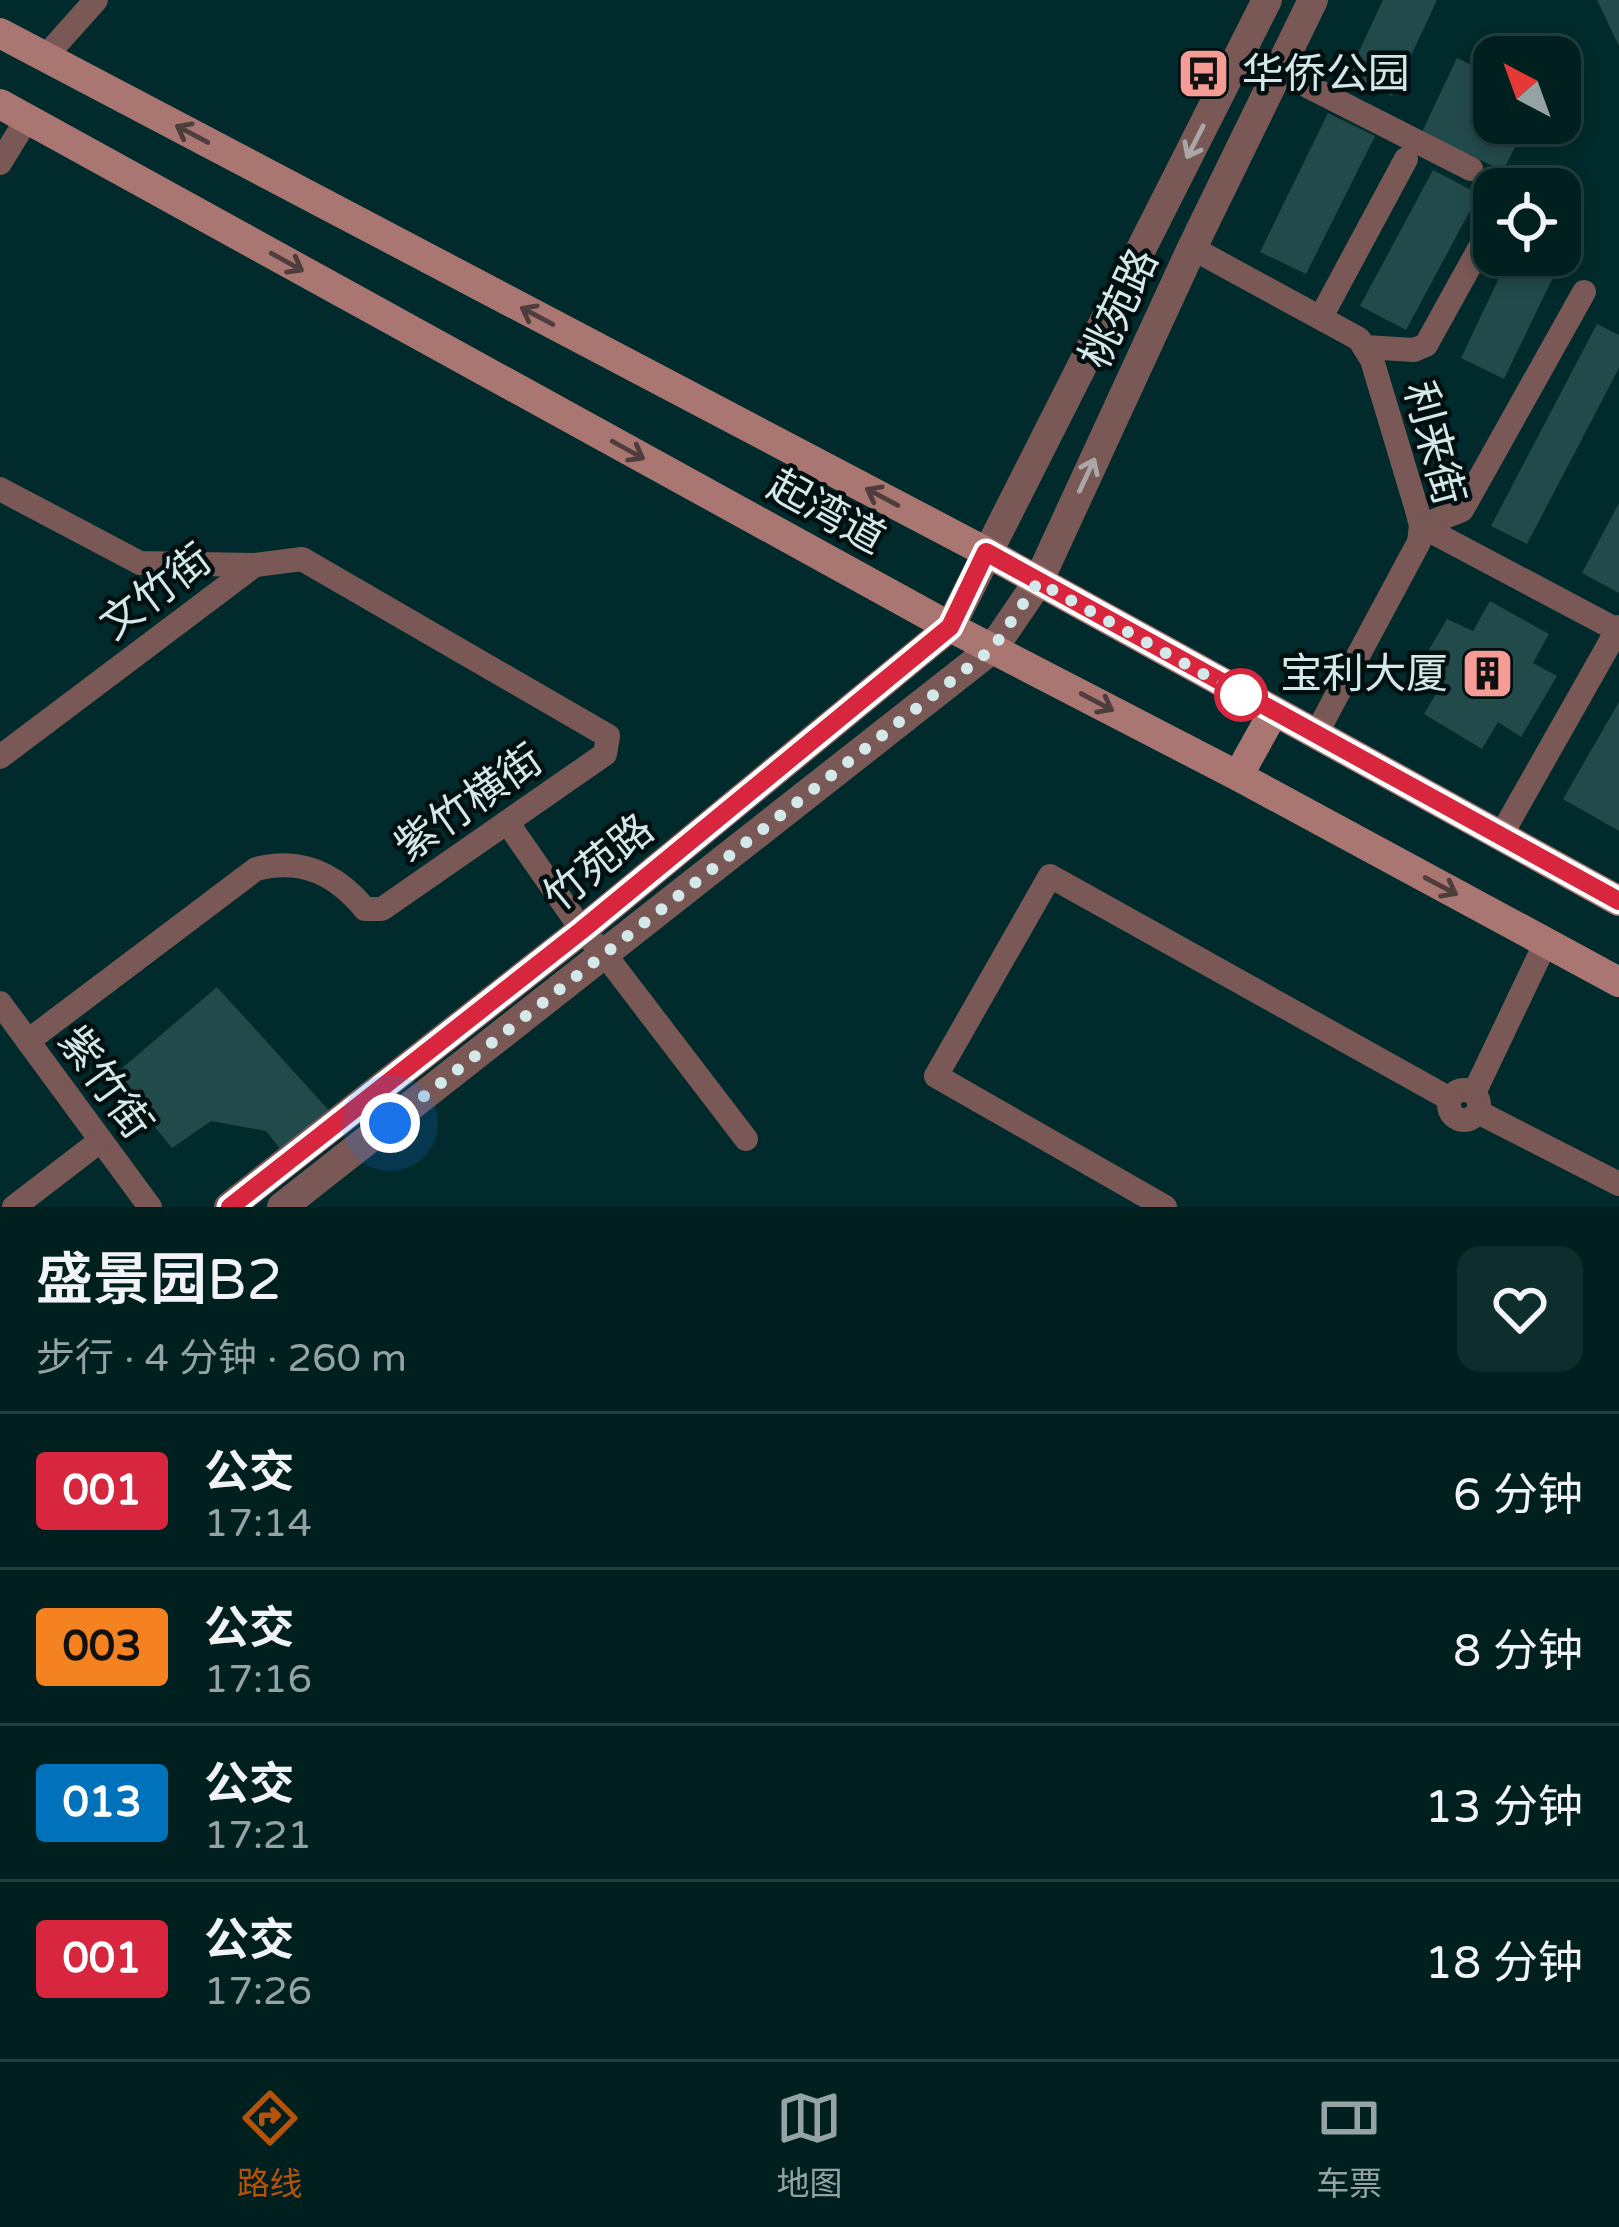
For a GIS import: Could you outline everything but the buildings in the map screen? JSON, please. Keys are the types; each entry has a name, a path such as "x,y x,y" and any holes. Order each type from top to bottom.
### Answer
{"main road":[{"name":"起湾道","path":"0,33 986,552 1619,901"},
{"name":"起湾道","path":"13,111 950,627 1619,982"},
{"path":"1238,776 1274,713"}],"street":[{"path":"45,57 96,0"},
{"name":"桃苑路","path":"986,552 1267,0"},
{"name":"桃苑路","path":"993,648 1038,582 1313,0"},
{"path":"1279,71 1471,169"},
{"path":"0,163 13,111"},
{"path":"1321,317 1406,159"},
{"name":"利来街","path":"1192,248 1321,317 1366,347 1421,526 1411,558 1315,736"},
{"path":"1366,347 1414,350 1426,344 1473,260"},
{"path":"1421,526 1462,510 1584,292"},
{"name":"文竹街","path":"0,489 140,563 254,565"},
{"path":"1421,526 1618,628 1500,837"},
{"name":"竹苑路","path":"230,1207 582,930 950,627 986,552"},
{"name":"紫竹横街","path":"28,1041 256,869 279,863 311,867 346,887 365,909 382,909 605,754 608,736 302,559 254,565"},
{"name":"文竹街","path":"0,757 254,565"},
{"name":"竹苑路","path":"282,1207 993,648"},
{"path":"507,822 582,930 746,1139"},
{"path":"1165,1207 936,1076 1050,876 1619,1184"},
{"path":"1468,1101 1546,942"},
{"name":"紫竹街","path":"0,1003 150,1207"},
{"path":"14,1207 100,1141"}],"bus line":[{"name":"001","path":"230,1207 582,930 950,627 986,552 1619,901"}],"place":[{"name":"华侨公园","path":"1203,73"},
{"name":"宝利大厦","path":"1487,673"}],"route":[{"path":"390,1123 993,648 1038,582 1241,695"}]}
